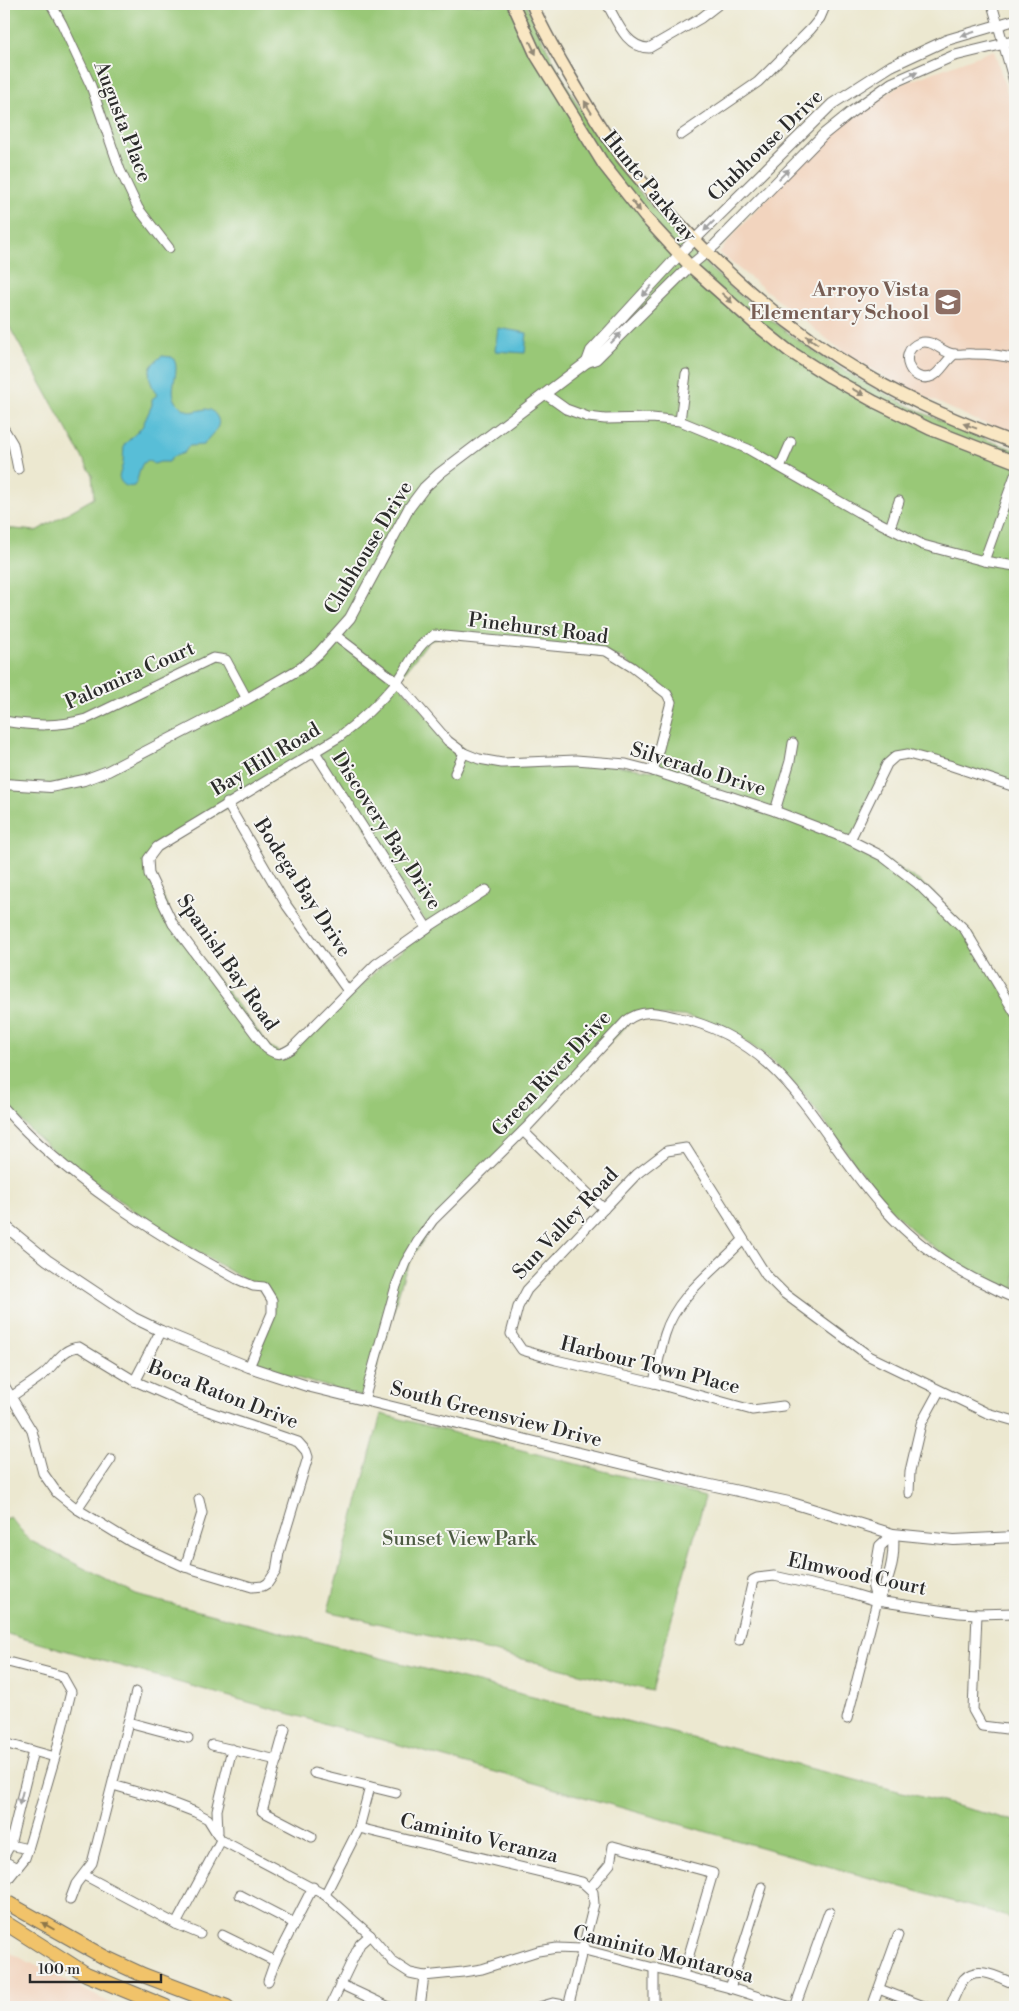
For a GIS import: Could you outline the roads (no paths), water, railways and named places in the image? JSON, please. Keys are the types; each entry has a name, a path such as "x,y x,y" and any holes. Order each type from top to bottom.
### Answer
{"main road":[{"name":"Hunte Parkway","path":"513,4 536,55 604,165 645,217 690,266 776,340 830,377 930,429 1015,462"},
{"name":"Hunte Parkway","path":"532,4 553,47 618,154 694,241 719,265 779,316 825,350 867,376 960,423 1015,443"},
{"path":"4,1901 104,1957 143,1975 227,2007"},
{"path":"4,1922 86,1974 166,2007"}],"street":[{"name":"Augusta Place","path":"51,4 91,86 120,170 138,208 169,248"},
{"path":"607,4 628,38 640,48 648,48 660,42 701,18 719,4"},
{"path":"682,134 758,82 811,29 820,18 826,4"},
{"path":"992,4 1015,85"},
{"name":"Clubhouse Drive","path":"587,362 591,351 679,255 832,104 891,66 947,40 1015,20"},
{"name":"Clubhouse Drive","path":"4,784 50,787 84,780 108,771 247,699 301,668 319,653 350,618 409,508 424,488 440,473 587,362 596,359 690,266 715,245 824,134 892,83 953,56 1015,41"},
{"path":"954,354 946,360 939,372 923,378 912,372 907,361 910,350 919,343 925,342 931,342 946,352 954,354 992,354 1015,359"},
{"path":"680,421 686,374"},
{"path":"545,394 566,409 588,417 605,419 652,418 680,421 730,440 858,512 923,545 984,561 1015,566"},
{"path":"4,429 13,444 18,469"},
{"path":"780,467 792,442"},
{"path":"984,561 1015,475"},
{"path":"890,528 899,502"},
{"name":"Silverado Drive","path":"335,635 397,682 448,741 464,753 479,759 502,763 576,760 626,764 653,771 774,811 850,840 882,856 918,884 954,918 977,949 1015,1013"},
{"name":"Pinehurst Road","path":"397,682 423,641 434,635 606,651 651,681 667,694 671,702 653,771"},
{"name":"Palomira Court","path":"4,721 35,725 66,725 95,715 213,658 226,660 247,699"},
{"name":"Bay Hill Road","path":"148,859 157,847 339,737 361,720 397,682"},
{"path":"774,811 790,761 793,743"},
{"name":"Discovery Bay Drive","path":"315,752 427,928"},
{"path":"455,773 464,753"},
{"path":"850,840 887,764 896,756 908,754 928,759 1015,787"},
{"name":"Bodega Bay Drive","path":"227,803 287,906 348,991"},
{"name":"Spanish Bay Road","path":"148,859 149,874 173,924 266,1048 275,1054 282,1054 292,1048 376,964 486,890"},
{"name":"Green River Drive","path":"364,1400 396,1286 413,1248 433,1220 523,1131 631,1017 641,1013 651,1012 696,1021 730,1035 745,1045 763,1059 795,1090 884,1210 942,1260 964,1274 1015,1298"},
{"path":"4,1108 60,1162 133,1218 237,1279 253,1286 264,1287 272,1300 272,1313 249,1367"},
{"path":"523,1131 604,1209"},
{"name":"Sun Valley Road","path":"514,1340 511,1334 518,1307 527,1290 637,1174 667,1150 686,1148 743,1240"},
{"name":"South Greensview Drive","path":"4,1225 47,1260 134,1318 160,1331 249,1367 307,1386 697,1482 789,1502 893,1534 954,1540 1015,1537"},
{"path":"654,1383 664,1334 677,1310 691,1290 743,1240 766,1275 785,1294 869,1356 987,1413 1015,1421"},
{"path":"135,1381 160,1331"},
{"name":"Harbour Town Place","path":"514,1340 522,1350 539,1356 654,1383 752,1410 783,1406"},
{"name":"Boca Raton Drive","path":"11,1397 45,1373 66,1351 75,1347 84,1350 135,1381 187,1404 298,1442 306,1451 307,1462 279,1553 276,1571 268,1583 263,1586 252,1587 186,1567"},
{"path":"4,1385 32,1432 43,1473 57,1493 77,1509 131,1542 186,1567 202,1513 199,1499"},
{"path":"910,1493 910,1471 921,1424 939,1391"},
{"path":"77,1509 111,1459"},
{"path":"847,1719 877,1601 873,1586 880,1546 893,1534"},
{"name":"Elmwood Court","path":"739,1640 750,1585 757,1578 774,1576 847,1592 877,1601 977,1614 1015,1613"},
{"path":"977,1614 973,1710 982,1726 1015,1730"},
{"path":"4,1661 62,1676 71,1692 55,1757 28,1850 18,1868 4,1884"},
{"path":"70,1900 76,1884 92,1863 136,1692"},
{"path":"128,1722 188,1738"},
{"path":"285,1729 262,1811 312,1837"},
{"path":"4,1742 55,1757"},
{"path":"212,1745 276,1760"},
{"path":"176,1924 219,1837 216,1810 232,1750"},
{"path":"4,1856 10,1845 33,1751"},
{"path":"314,1773 396,1793"},
{"name":"Caminito Montarosa","path":"112,1785 161,1799 208,1819 219,1837 325,1895 370,1935 393,1962 410,1972 424,1976 482,1969 538,1951 557,1948 581,1949 654,1966 791,2007"},
{"path":"325,1895 359,1828 370,1787"},
{"name":"Caminito Veranza","path":"359,1828 548,1873 582,1882 590,1888"},
{"path":"10,1845 28,1850"},
{"path":"539,2007 553,2003 568,2006 594,1904 594,1896 590,1888 610,1864 613,1846 713,1873 683,1975"},
{"path":"4,1861 18,1868"},
{"path":"84,1875 176,1924 200,1934"},
{"path":"268,1982 276,1961 312,1887"},
{"path":"730,1988 762,1887"},
{"path":"240,1895 294,1923"},
{"path":"795,2007 829,1912"},
{"path":"222,1934 276,1961"},
{"path":"330,2007 360,1944 370,1935"},
{"path":"872,2007 898,1935"},
{"path":"654,1966 654,2007"},
{"path":"950,2007 964,1979 971,1976 984,1972 1015,1984"},
{"path":"420,2007 424,1976"},
{"path":"340,1984 389,2007"},
{"path":"879,1989 926,2007"}],"water":[{"path":"498,328 527,333 525,353 495,351"},
{"path":"162,356 172,357 175,363 173,393 175,400 181,407 191,412 211,410 218,420 218,425 204,445 189,446 184,453 172,457 169,462 154,464 149,461 143,463 134,486 126,486 119,477 123,463 124,445 142,427 152,405 152,399 157,395 151,384 149,374 152,365"}],"place":[{"name":"Arroyo Vista Elementary School","path":"948,302"}],"park label":[{"name":"Sunset View Park","path":"459,1539"}]}
